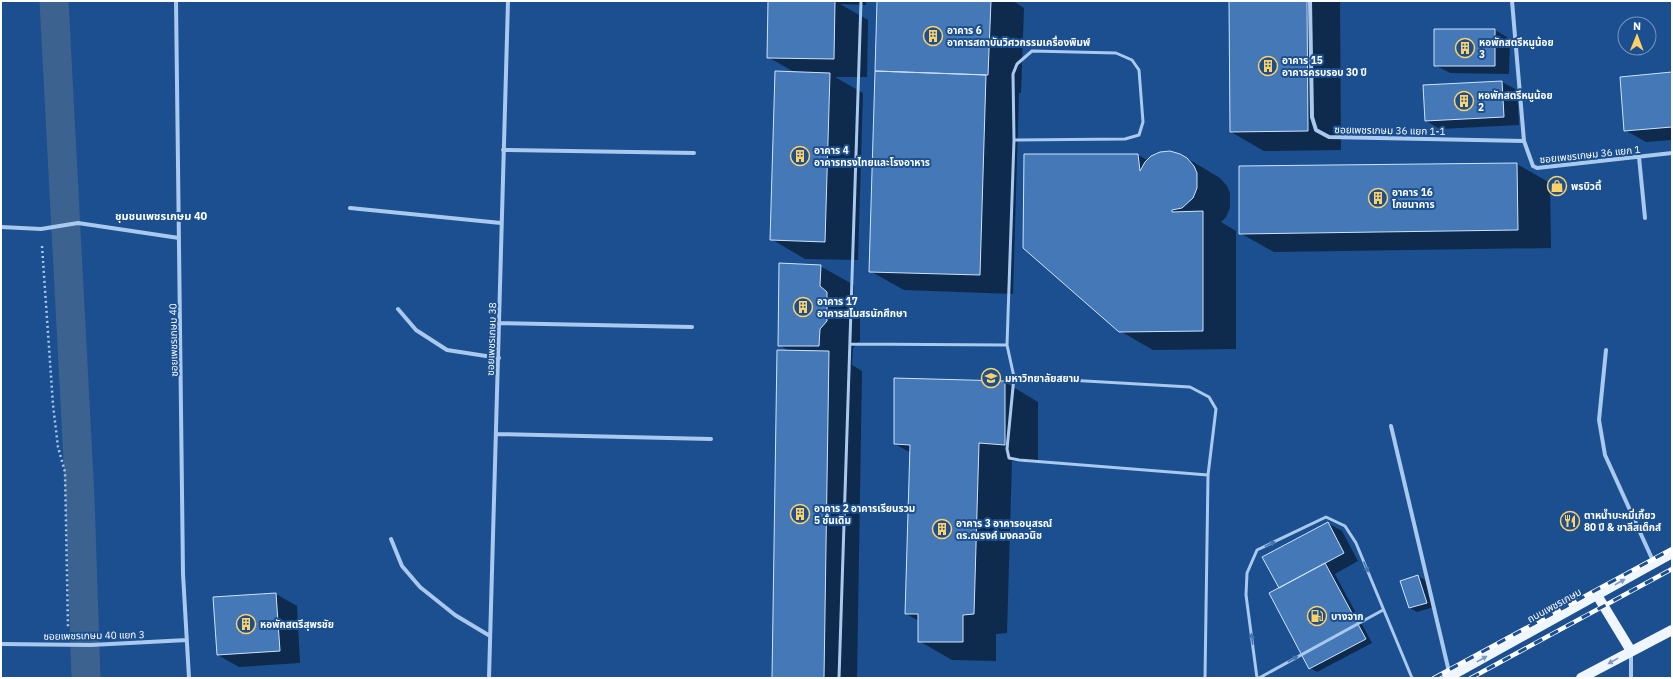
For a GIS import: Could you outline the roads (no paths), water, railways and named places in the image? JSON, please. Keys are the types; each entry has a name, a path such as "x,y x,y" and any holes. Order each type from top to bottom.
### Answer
{"main road":[{"name":"ถนนเพชรเกษม","path":"1449,677 1672,553"},
{"path":"1597,595 1631,651"},
{"path":"1582,678 1672,630"}],"street":[{"name":"ซอยเพชรเกษม 40","path":"176,1 183,574 189,678"},
{"name":"ซอยเพชรเกษม 38","path":"489,678 508,1"},
{"name":"ซอยเพชรเกษม 36 แยก 1-1","path":"1310,1 1312,117 1316,130 1329,137 1524,141"},
{"name":"ซอยเพชรเกษม 36 แยก 1","path":"1512,1 1524,141 1533,166 1537,168 1672,153"},
{"path":"503,150 694,153"},
{"path":"1639,156 1644,218"},
{"path":"350,208 501,224"},
{"path":"1,227 41,229 78,223 179,238"},
{"path":"398,309 416,330 447,350 499,358"},
{"path":"500,324 692,327"},
{"path":"1606,350 1599,420 1605,455 1654,563"},
{"path":"1391,426 1449,677"},
{"path":"496,434 711,439"},
{"path":"391,539 402,566 420,587 454,614 490,636"},
{"name":"ซอยเพชรเกษม 40 แยก 3","path":"1,644 91,644 187,640"},
{"path":"1631,651 1631,678"}],"lane":[{"path":"839,678 861,1"},
{"path":"1014,140 1126,139 1139,135 1143,122 1139,70 1132,60 1116,53 1032,51 1017,64 1013,74 1014,140 1007,345 1014,376 1007,449 1009,458 1018,460 1208,475"},
{"path":"850,344 1007,345"},
{"path":"1014,376 1190,387 1209,397 1216,409 1208,475 1204,678"},
{"path":"1384,610 1258,678 1246,595 1247,573 1257,550 1326,516 1345,526 1356,543 1384,610 1412,678"}],"waterway":[{"path":"54,1 80,498 86,678"}],"railway":[{"path":"1434,678 1672,549"},
{"path":"1471,678 1672,569"}],"place":[{"name":"อาคาร 6 อาคารสถาบันวิศวกรรมเครื่องพิมพ์","path":"933,36"},
{"name":"หอพักสตรีหนูน้อย 3","path":"1465,48"},
{"name":"อาคาร 15 อาคารครบรอบ 30 ปี","path":"1268,66"},
{"name":"หอพักสตรีหนูน้อย 2","path":"1464,101"},
{"name":"อาคาร 4 อาคารทรงไทยและโรงอาหาร","path":"800,156"},
{"name":"พรบิวตี้","path":"1557,186"},
{"name":"อาคาร 16 โภชนาคาร","path":"1378,198"},
{"name":"อาคาร 17 อาคารสโมสรนักศึกษา","path":"803,307"},
{"name":"มหาวิทยาลัยสยาม","path":"991,378"},
{"name":"อาคาร 2 อาคารเรียนรวม 5 ชั้นเดิม","path":"800,514"},
{"name":"ตาหน๊ำบะหมี่เกี๊ยว 80 ปี & ชาลีสเต็กส์","path":"1570,521"},
{"name":"อาคาร 3 อาคารอนุสรณ์ ดร.ณรงค์ มงคลวนิช","path":"942,529"},
{"name":"บางจาก","path":"1317,616"},
{"name":"หอพักสตรีสุพรชัย","path":"246,624"}],"district":[{"name":"ชุมชนเพชรเกษม 40","path":"161,216"}]}
